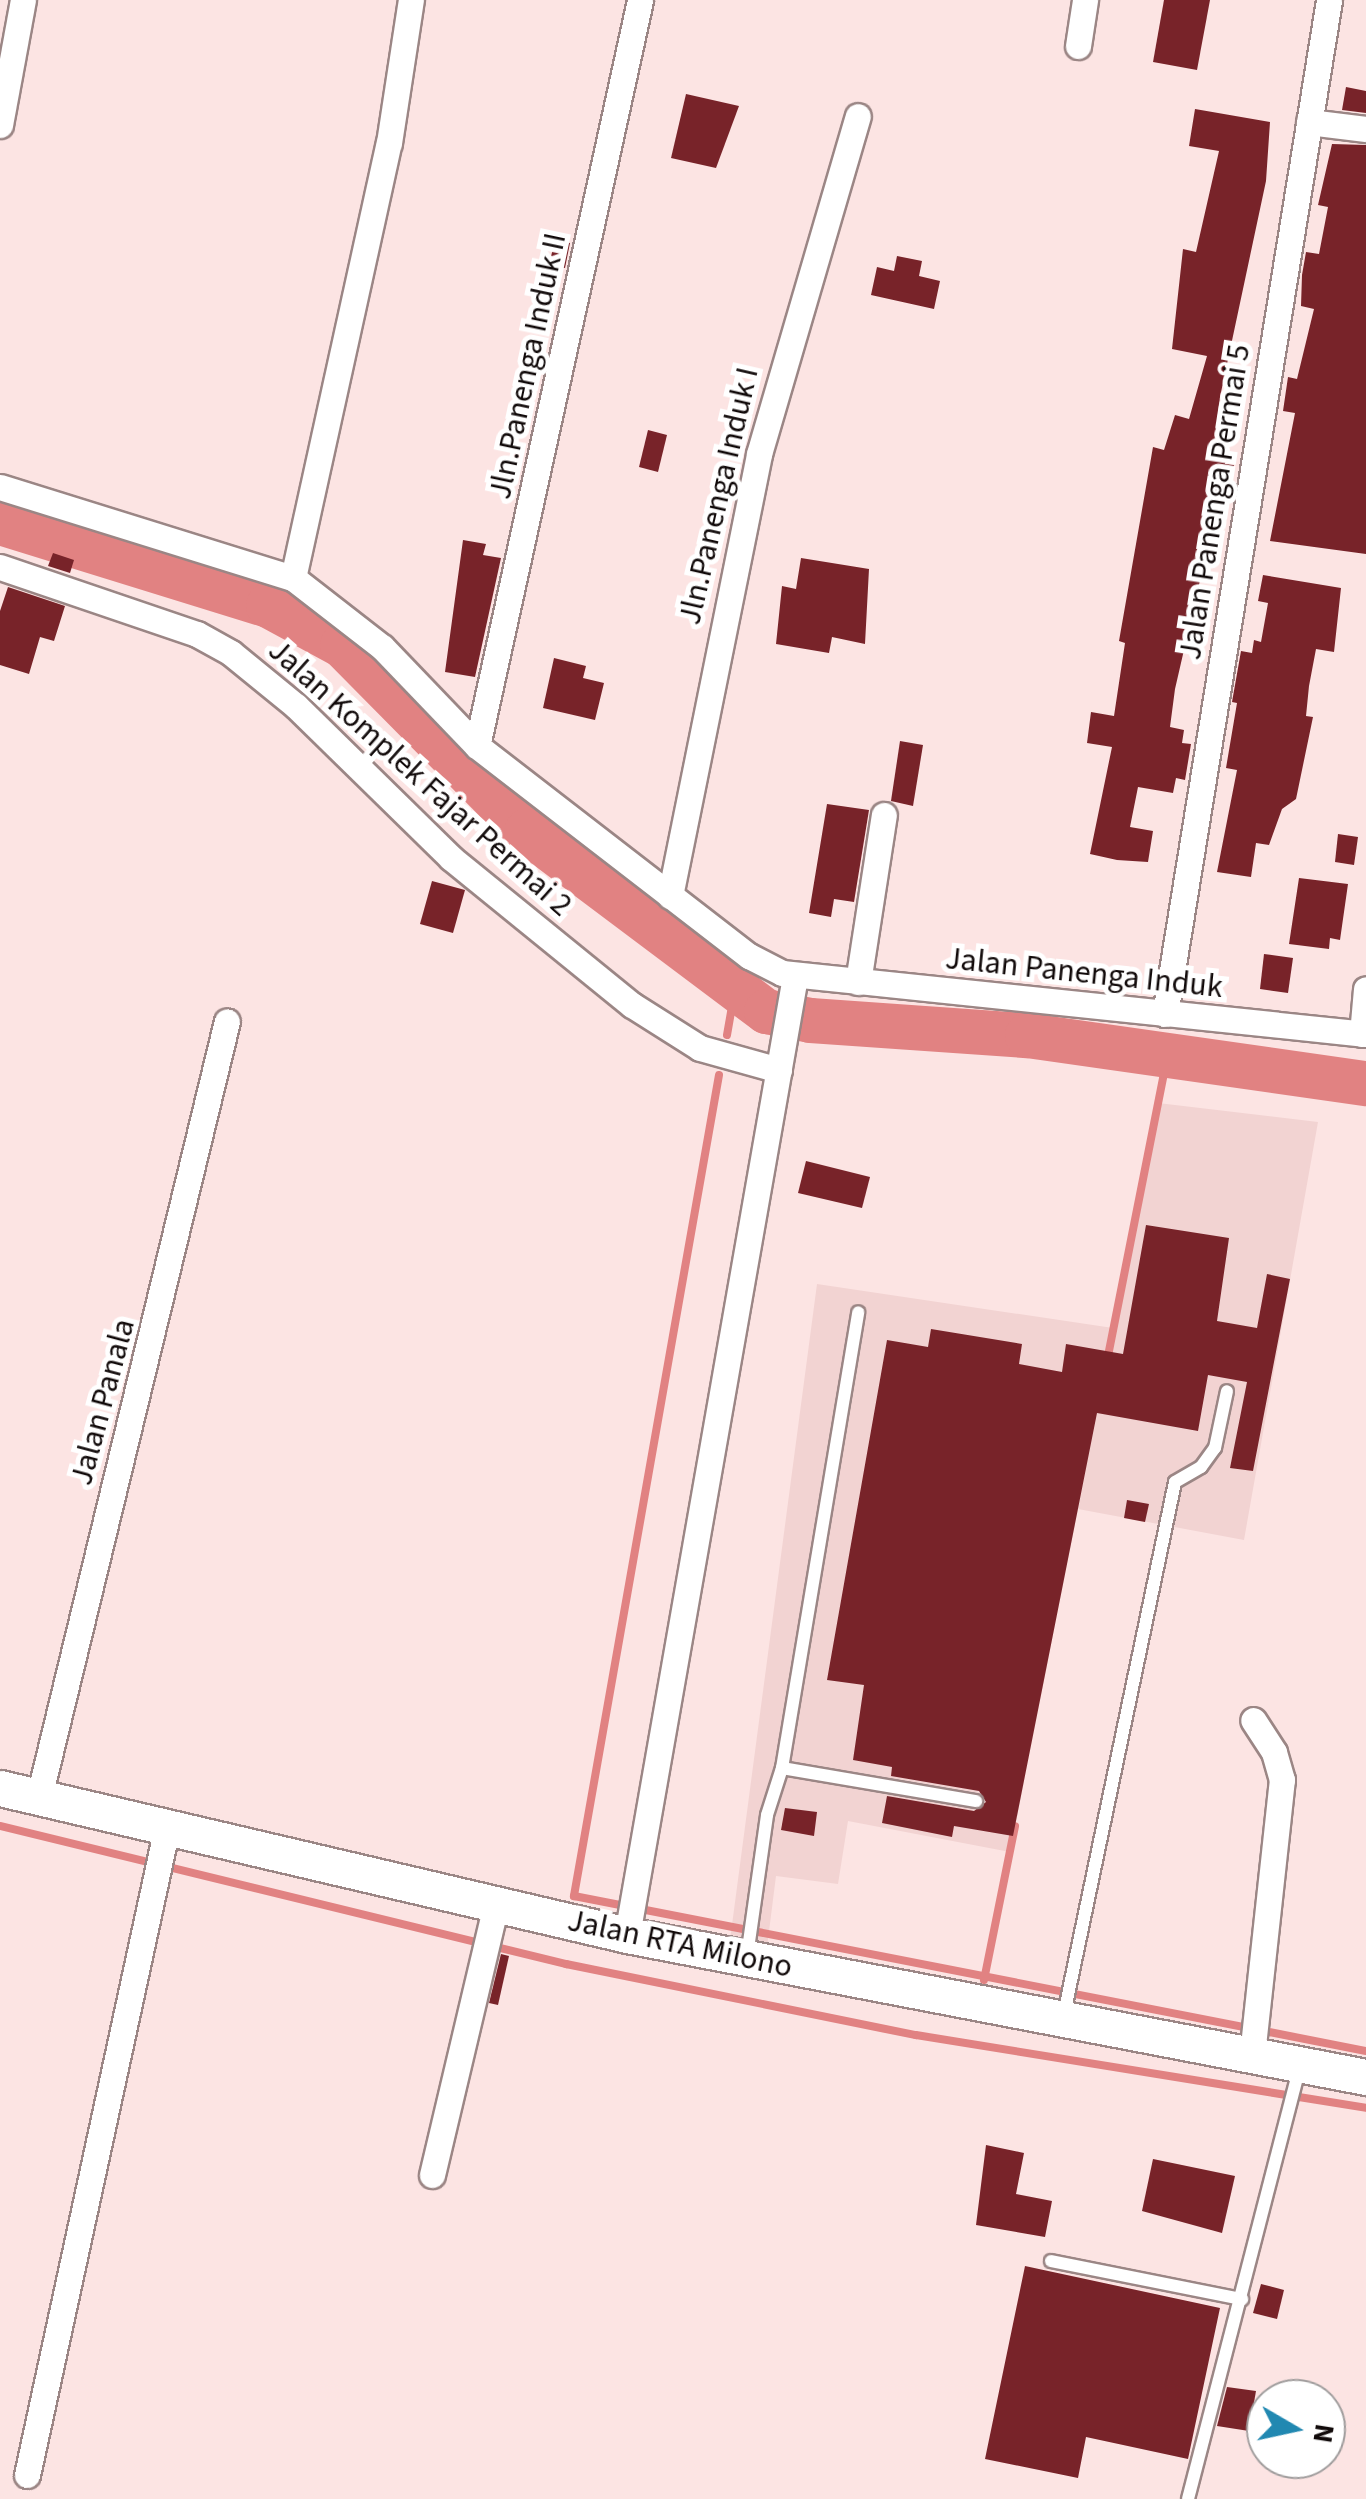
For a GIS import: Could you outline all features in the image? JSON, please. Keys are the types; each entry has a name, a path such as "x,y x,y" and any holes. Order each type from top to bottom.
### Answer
{"street":[{"path":"0,125 23,0"},
{"path":"0,487 292,578 389,143 411,0"},
{"name":"Jln.Panenga Induk II","path":"477,746 640,0"},
{"path":"1078,46 1085,0"},
{"name":"Jalan Panenga Permai 5","path":"1165,1014 1329,0"},
{"name":"Jln.Panenga Induk I","path":"670,896 759,454 858,116"},
{"path":"1310,122 1366,129"},
{"name":"Jalan Komplek Fajar Permai 2","path":"0,567 197,634 230,653 296,706 451,858 632,1005 700,1048 778,1070"},
{"name":"Jalan Panenga Induk","path":"292,578 382,647 477,746 670,896 794,985 858,982 1364,1034"},
{"path":"858,982 884,815"},
{"path":"627,1935 794,985"},
{"path":"1364,1034 1366,989"},
{"name":"Jalan Panala","path":"38,1798 226,1022"},
{"path":"1252,2055 1282,1780 1274,1752 1253,1720"},
{"name":"Jalan RTA Milono","path":"0,1788 627,1935 747,1951 1366,2077"},
{"path":"28,2475 167,1826"},
{"path":"432,2174 496,1904"}],"lane":[{"path":"747,1951 767,1815 782,1768 858,1312"},
{"path":"1064,2013 1175,1482 1201,1467 1215,1448 1227,1391"},
{"path":"782,1768 976,1801"},
{"path":"1188,2499 1301,2064"},
{"path":"1050,2262 1242,2299"}],"shaded area":[{"path":"1158,1103 1318,1122 1244,1540 1078,1509 1010,1852 848,1821 838,1884 776,1876 765,1963 728,1955 817,1284 1113,1328"}],"building":[{"path":"1164,0 1210,0 1197,70 1153,62"},
{"path":"1346,87 1366,91 1366,113 1342,110"},
{"path":"686,94 739,106 716,168 671,158"},
{"path":"1195,109 1270,122 1266,181 1216,430 1230,433 1225,464 1234,465 1230,491 1223,524 1206,521 1199,562 1204,563 1175,689 1170,727 1184,730 1182,743 1191,744 1185,780 1176,778 1173,793 1138,787 1130,827 1153,831 1148,862 1117,860 1090,854 1112,747 1087,743 1091,712 1114,716 1125,643 1119,641 1153,447 1164,450 1175,415 1189,419 1207,356 1172,349 1183,249 1196,252 1219,151 1189,146"},
{"path":"1332,144 1366,145 1366,554 1270,541 1295,413 1283,411 1288,377 1297,379 1314,309 1301,306 1302,275 1306,252 1319,254 1328,207 1318,205"},
{"path":"555,240 570,243 565,268 549,265"},
{"path":"897,256 922,261 919,276 940,281 934,309 871,295 877,267 894,271"},
{"path":"648,430 667,435 658,472 639,467"},
{"path":"463,540 486,544 483,555 501,558 475,677 445,672"},
{"path":"53,553 74,560 70,573 48,566"},
{"path":"801,558 869,569 865,644 832,637 829,653 776,644 782,586 796,589"},
{"path":"1263,575 1341,588 1334,652 1316,649 1306,716 1313,717 1296,799 1282,809 1269,845 1256,843 1251,877 1217,872 1237,770 1226,768 1237,703 1232,702 1241,651 1252,653 1254,640 1261,642 1268,603 1258,601"},
{"path":"8,587 65,606 54,641 40,637 29,674 0,665 0,611"},
{"path":"554,658 586,666 583,678 604,683 595,720 543,708"},
{"path":"900,741 923,745 913,806 891,801"},
{"path":"827,804 869,810 854,902 834,899 831,917 809,913"},
{"path":"1338,834 1358,837 1354,865 1335,862"},
{"path":"1299,878 1348,884 1340,940 1330,938 1329,949 1289,944"},
{"path":"432,881 465,890 453,933 420,924"},
{"path":"1264,954 1293,958 1288,993 1260,989"},
{"path":"806,1161 870,1177 862,1208 798,1193"},
{"path":"1146,1225 1229,1238 1217,1321 1257,1328 1267,1274 1290,1279 1253,1471 1230,1468 1247,1382 1208,1375 1198,1431 1097,1413 1013,1836 954,1826 952,1837 882,1823 887,1796 974,1811 986,1802 979,1791 891,1776 892,1767 853,1760 864,1685 827,1680 887,1340 928,1347 931,1329 1022,1344 1019,1364 1062,1372 1066,1344 1123,1354"},
{"path":"1127,1500 1149,1504 1145,1522 1124,1518"},
{"path":"785,1808 817,1812 814,1836 781,1830"},
{"path":"501,1954 509,1956 498,2005 489,2003"},
{"path":"986,2145 1024,2153 1016,2194 1052,2201 1045,2237 976,2225"},
{"path":"1153,2159 1235,2176 1222,2233 1142,2211"},
{"path":"1025,2266 1220,2308 1188,2459 1086,2437 1078,2478 985,2459"},
{"path":"1261,2284 1284,2290 1277,2319 1253,2313"},
{"path":"1227,2387 1246,2390 1246,2431 1217,2426"}],"waterway":[{"path":"0,522 268,605 342,645 526,831 766,1011 810,1020 1027,1035 1366,1083"},
{"path":"727,1035 735,989"},
{"path":"810,1020 1050,1026 1366,1072"},
{"path":"1107,1361 1167,1057"},
{"path":"719,1075 574,1896 1366,2051"},
{"path":"0,1826 566,1964 916,2035 1366,2108"},
{"path":"984,1980 1015,1826"}]}
